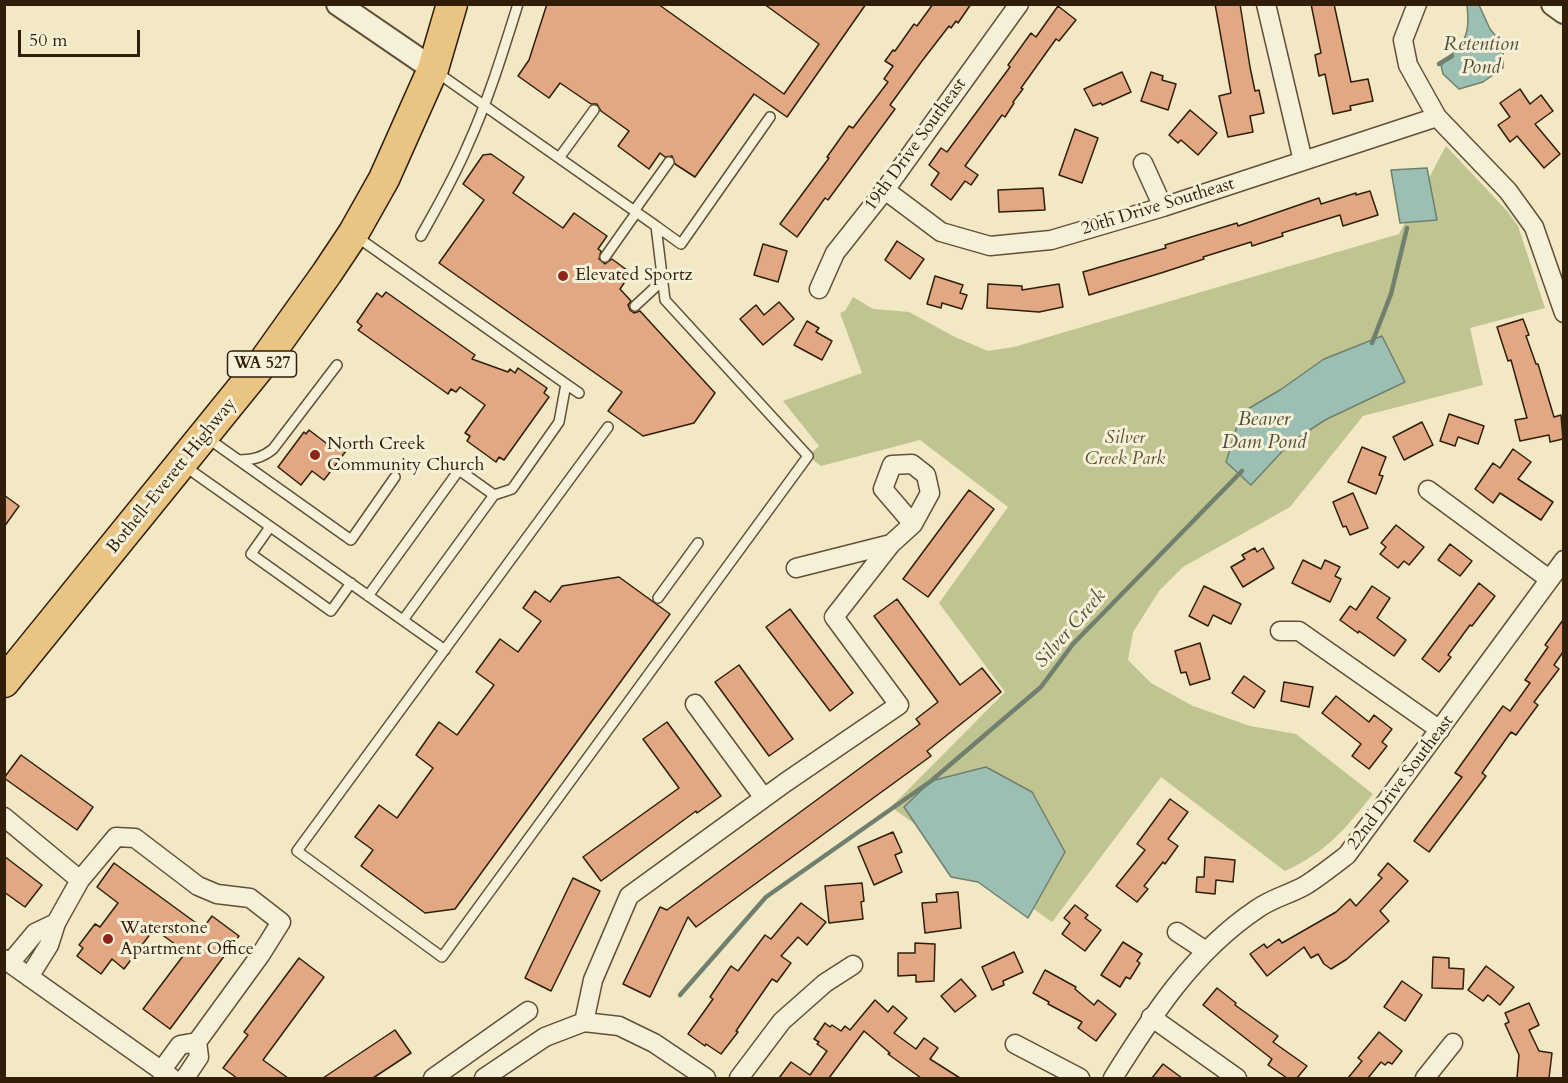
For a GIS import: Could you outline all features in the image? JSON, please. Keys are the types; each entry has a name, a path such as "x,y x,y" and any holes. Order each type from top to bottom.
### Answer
{"main road":[{"name":"Bothell-Everett Highway","path":"4,682 204,436 297,317 353,234 384,178 433,69 452,4"}],"street":[{"path":"338,4 433,69"},
{"name":"19th Drive Southeast","path":"819,289 835,253 885,190 1019,4"},
{"path":"1266,4 1303,161"},
{"path":"1417,4 1403,40 1408,65 1437,117 1508,191 1534,227 1563,313"},
{"path":"1553,4 1563,12"},
{"name":"20th Drive Southeast","path":"885,190 941,232 990,246 1051,240 1163,207 1437,117"},
{"path":"1143,163 1163,207"},
{"path":"1428,490 1549,579"},
{"path":"584,1022 593,980 629,896 764,798 899,705 834,617 891,544 913,524"},
{"path":"796,568 891,544"},
{"name":"22nd Drive Southeast","path":"1113,1078 1151,1017 1184,974 1206,951 1258,908 1306,885 1347,855 1563,560"},
{"path":"1280,632 1299,632 1440,730"},
{"path":"695,704 764,798"},
{"path":"4,817 80,880"},
{"path":"29,977 49,945 56,923 80,880 116,837 135,838 198,886 217,894 250,898 281,922 261,954 197,1042 199,1057 171,1077"},
{"path":"56,923 35,933 7,961 171,1077"},
{"path":"1178,932 1206,951"},
{"path":"739,1078 782,1021 825,983 853,965"},
{"path":"433,1078 528,1011"},
{"path":"1151,1017 1237,1078"},
{"path":"470,1052 485,1078 545,1037 584,1022 619,1026 654,1043 706,1078"},
{"path":"171,1077 180,1045 197,1042"},
{"path":"1425,1078 1453,1043"},
{"path":"1015,1044 1080,1078"}],"lane":[{"path":"421,236 453,179 484,105 518,4"},
{"path":"433,69 681,244 771,117"},
{"path":"560,159 594,110"},
{"path":"605,257 669,162"},
{"path":"608,427 297,851 441,957 808,456 665,300 656,226"},
{"path":"353,234 579,393"},
{"path":"635,306 663,280"},
{"path":"238,460 256,459 273,449 337,365"},
{"path":"403,620 494,495 512,489 560,422 566,384"},
{"path":"204,436 351,540 395,477"},
{"path":"181,464 445,650"},
{"path":"368,596 459,470 494,495"},
{"path":"270,527 251,554 331,611 351,583"},
{"path":"658,598 698,543"}],"green space":[{"name":"Silver Creek Park","path":"1446,146 1508,212 1518,226 1545,308 1470,328 1483,385 1363,416 1290,507 1183,567 1159,591 1133,632 1128,660 1151,683 1193,706 1250,726 1296,734 1373,794 1324,847 1313,856 1285,871 1161,777 1052,922 891,807 1005,692 939,603 1008,507 920,440 821,466 808,456 819,446 783,401 862,373 840,313 845,311 853,297 873,309 909,312 955,337 988,351 1014,347 1399,234"}],"water":[{"name":"Retention Pond","path":"1467,5 1479,5 1490,29 1503,45 1503,68 1483,82 1459,89 1443,74 1441,65 1464,39 1468,25"},
{"path":"1427,168 1437,220 1400,223 1391,170"},
{"name":"Beaver Dam Pond","path":"1382,336 1405,382 1325,420 1290,443 1251,485 1226,462 1241,413 1280,390 1324,359"},
{"path":"986,767 1032,792 1065,852 1028,918 978,882 951,877 904,807 931,781"}],"building":[{"path":"547,4 658,4 784,94 819,44 764,4 866,4 787,117 754,94 695,177 675,164 672,156 665,157 660,153 649,169 618,146 629,131 601,111 597,104 591,104 560,83 549,98 518,76 529,60"},
{"path":"933,4 971,4 958,23 956,21 951,28 949,26 922,61 890,105 895,109 828,200 825,198 797,237 780,224 829,158 827,157 849,126 853,128 888,82 884,79 893,66 885,61 914,24 917,26"},
{"path":"1215,4 1240,4 1255,91 1259,90 1264,113 1250,116 1253,132 1228,137 1219,96 1231,93"},
{"path":"1311,4 1334,4 1351,82 1368,79 1373,101 1350,106 1351,110 1333,114 1325,74 1319,76 1315,55 1321,53"},
{"path":"1058,6 1076,20 1059,41 1056,39 1021,88 1023,89 1005,117 1002,115 965,166 978,175 971,185 965,181 951,200 931,185 939,173 929,165 941,148 947,152 1010,67 1008,65 1031,33 1036,37"},
{"path":"1122,72 1131,92 1102,105 1101,103 1093,106 1084,89"},
{"path":"1151,72 1163,76 1162,80 1176,84 1168,110 1141,101"},
{"path":"1520,89 1530,104 1541,95 1553,111 1535,124 1560,154 1544,168 1517,136 1510,142 1498,125 1510,117 1500,103"},
{"path":"1190,110 1217,133 1198,155 1181,140 1178,143 1169,135"},
{"path":"1075,129 1098,138 1082,183 1059,175"},
{"path":"491,154 524,177 513,193 563,228 574,213 607,236 598,249 601,251 599,259 605,264 612,259 631,273 620,289 631,301 628,305 630,310 634,313 640,311 715,393 694,423 643,436 608,411 622,392 439,263 484,200 463,184 483,155"},
{"path":"1043,188 1045,210 999,212 998,190"},
{"path":"1370,191 1378,215 1343,226 1340,215 1282,233 1283,236 1252,246 1251,242 1089,295 1083,272 1166,248 1165,245 1237,223 1238,226 1319,198 1321,204"},
{"path":"897,241 924,259 910,279 885,260"},
{"path":"763,244 787,251 778,282 754,275"},
{"path":"935,276 963,285 960,293 967,295 962,309 942,303 941,308 927,304"},
{"path":"988,284 1022,286 1022,290 1059,284 1063,307 1039,312 987,308"},
{"path":"386,292 475,355 472,359 508,372 510,369 515,373 518,368 547,388 544,393 549,397 504,460 499,457 496,462 467,441 470,436 465,433 485,405 460,387 456,392 451,389 448,394 358,330 362,326 357,322 377,293 382,297"},
{"path":"779,302 794,319 763,345 740,319 756,305 764,315"},
{"path":"1523,319 1529,335 1526,336 1536,364 1538,364 1554,417 1561,415 1563,439 1550,442 1549,435 1520,441 1515,420 1527,418 1511,360 1508,361 1497,327"},
{"path":"807,321 819,328 816,332 832,341 822,360 794,345"},
{"path":"1449,414 1484,426 1478,444 1458,437 1455,446 1440,441"},
{"path":"1422,422 1433,445 1404,460 1393,437"},
{"name":"North Creek Community Church","path":"309,430 330,446 334,441 346,451 324,480 312,471 301,485 278,467 304,432 306,434"},
{"path":"1362,447 1386,457 1379,475 1383,476 1376,494 1348,482"},
{"path":"1513,449 1531,462 1518,479 1553,502 1541,520 1500,493 1493,503 1475,489 1493,463 1500,468"},
{"path":"969,490 994,509 928,597 903,579"},
{"path":"1353,493 1368,528 1350,535 1346,526 1343,527 1333,502"},
{"path":"4,495 19,506 4,527"},
{"path":"1396,525 1424,547 1409,565 1404,561 1398,568 1380,554 1386,547 1381,543"},
{"path":"1450,544 1472,561 1460,576 1438,560"},
{"path":"1255,548 1257,552 1263,548 1274,568 1243,587 1231,567 1245,559 1242,555"},
{"path":"1303,560 1321,569 1325,560 1340,567 1335,576 1341,579 1330,602 1292,583"},
{"path":"619,577 670,614 455,909 425,913 361,866 373,850 355,837 379,805 397,818 433,768 416,755 439,722 457,735 494,685 476,672 500,639 518,652 541,621 523,608 535,591 550,602 562,586"},
{"path":"1479,583 1495,596 1472,626 1470,625 1448,655 1451,657 1439,672 1422,659"},
{"path":"1204,586 1241,604 1231,624 1213,615 1208,626 1189,616"},
{"path":"1372,586 1390,598 1377,618 1406,640 1394,656 1340,620 1350,606 1356,610"},
{"path":"897,599 960,685 982,668 1001,692 927,751 931,756 696,927 688,917 650,997 623,984 660,907 667,910 920,724 916,719 938,702 874,616"},
{"path":"790,609 853,693 830,711 766,627"},
{"path":"1563,620 1563,652 1554,665 1559,669 1534,702 1538,705 1516,735 1511,732 1482,773 1486,776 1429,852 1414,841 1462,777 1455,773 1503,706 1510,711 1530,683 1525,680 1548,647 1545,645"},
{"path":"1200,643 1210,679 1190,685 1186,672 1181,673 1175,651"},
{"path":"739,665 793,739 769,756 715,682"},
{"path":"1244,676 1265,691 1254,708 1232,693"},
{"path":"1284,682 1313,687 1309,707 1281,701"},
{"path":"1336,696 1369,722 1374,715 1392,729 1382,742 1387,746 1369,769 1352,756 1361,744 1322,713"},
{"path":"667,722 721,796 697,813 696,811 601,881 583,857 679,788 643,739"},
{"path":"21,755 93,807 77,830 4,778"},
{"path":"1170,799 1188,812 1168,839 1178,846 1144,886 1148,889 1137,902 1116,886 1145,850 1137,844"},
{"path":"893,832 902,852 895,855 902,872 874,885 858,847"},
{"path":"4,856 42,885 25,907 4,892"},
{"path":"1205,857 1235,860 1233,882 1216,880 1215,894 1196,892 1197,877 1204,877"},
{"path":"114,863 203,928 212,916 239,936 170,1029 143,1009 186,952 154,929 124,969 112,959 101,974 77,956 83,948 79,945 95,924 100,927 118,903 97,887"},
{"path":"1388,863 1408,881 1380,911 1389,921 1347,959 1331,969 1324,964 1318,954 1311,958 1304,947 1267,976 1250,954 1264,944 1267,948 1279,939 1282,943 1336,912 1350,899 1356,906 1382,878 1378,875"},
{"path":"573,878 600,891 551,991 525,978"},
{"path":"862,883 863,919 829,923 825,886"},
{"path":"958,892 961,928 925,933 922,903 937,902 936,894"},
{"path":"801,903 826,922 807,945 798,937 781,956 791,963 777,982 772,979 721,1054 688,1034 713,999 710,997 731,966 738,971 765,935 771,939"},
{"path":"1075,905 1088,915 1085,918 1101,930 1085,951 1062,934 1070,923 1064,918"},
{"path":"1123,942 1142,954 1137,961 1140,963 1130,979 1126,977 1120,987 1101,975"},
{"path":"915,943 935,944 934,981 916,982 916,975 898,976 898,953 915,953"},
{"path":"1014,952 1023,972 1003,981 1004,985 992,990 982,967"},
{"path":"1433,957 1449,958 1449,968 1464,969 1463,989 1432,988"},
{"path":"299,958 324,977 263,1060 288,1078 237,1078 223,1068 248,1035 244,1032"},
{"path":"1486,966 1514,987 1500,1005 1488,995 1483,1001 1468,990"},
{"path":"1045,970 1076,987 1075,989 1094,1005 1098,1000 1116,1014 1096,1041 1078,1028 1082,1022 1048,1004 1049,1002 1033,993"},
{"path":"961,979 976,996 955,1012 941,996"},
{"path":"1402,981 1422,995 1405,1021 1384,1007"},
{"path":"1217,988 1236,1003 1235,1005 1278,1036 1273,1042 1307,1066 1297,1078 1287,1078 1268,1065 1272,1059 1203,1005"},
{"path":"875,1000 888,1012 893,1006 907,1018 894,1033 916,1049 924,1038 938,1048 930,1059 960,1078 921,1078 888,1054 890,1053 864,1031 829,1078 779,1078 791,1062 810,1075 827,1051 814,1039 825,1023 841,1031 845,1026 850,1030"},
{"path":"1529,1003 1539,1025 1529,1030 1539,1051 1552,1053 1549,1078 1517,1078 1519,1055 1505,1024 1509,1022 1505,1013"},
{"path":"395,1030 411,1053 373,1078 323,1078"},
{"path":"1379,1032 1402,1051 1392,1064 1388,1062 1385,1065 1381,1062 1368,1078 1348,1078 1362,1061 1358,1058"},
{"path":"1163,1064 1182,1078 1152,1078"}],"waterway":[{"name":"Silver Creek","path":"1439,64 1452,56"},
{"name":"Silver Creek","path":"1372,343 1391,294 1407,228"},
{"name":"Silver Creek","path":"680,995 766,897 931,781 1041,687 1073,644 1242,471"}],"place":[{"name":"Elevated Sportz","path":"563,276"},
{"name":"North Creek Community Church","path":"315,455"},
{"name":"Waterstone Apartment Office","path":"108,939"}]}
